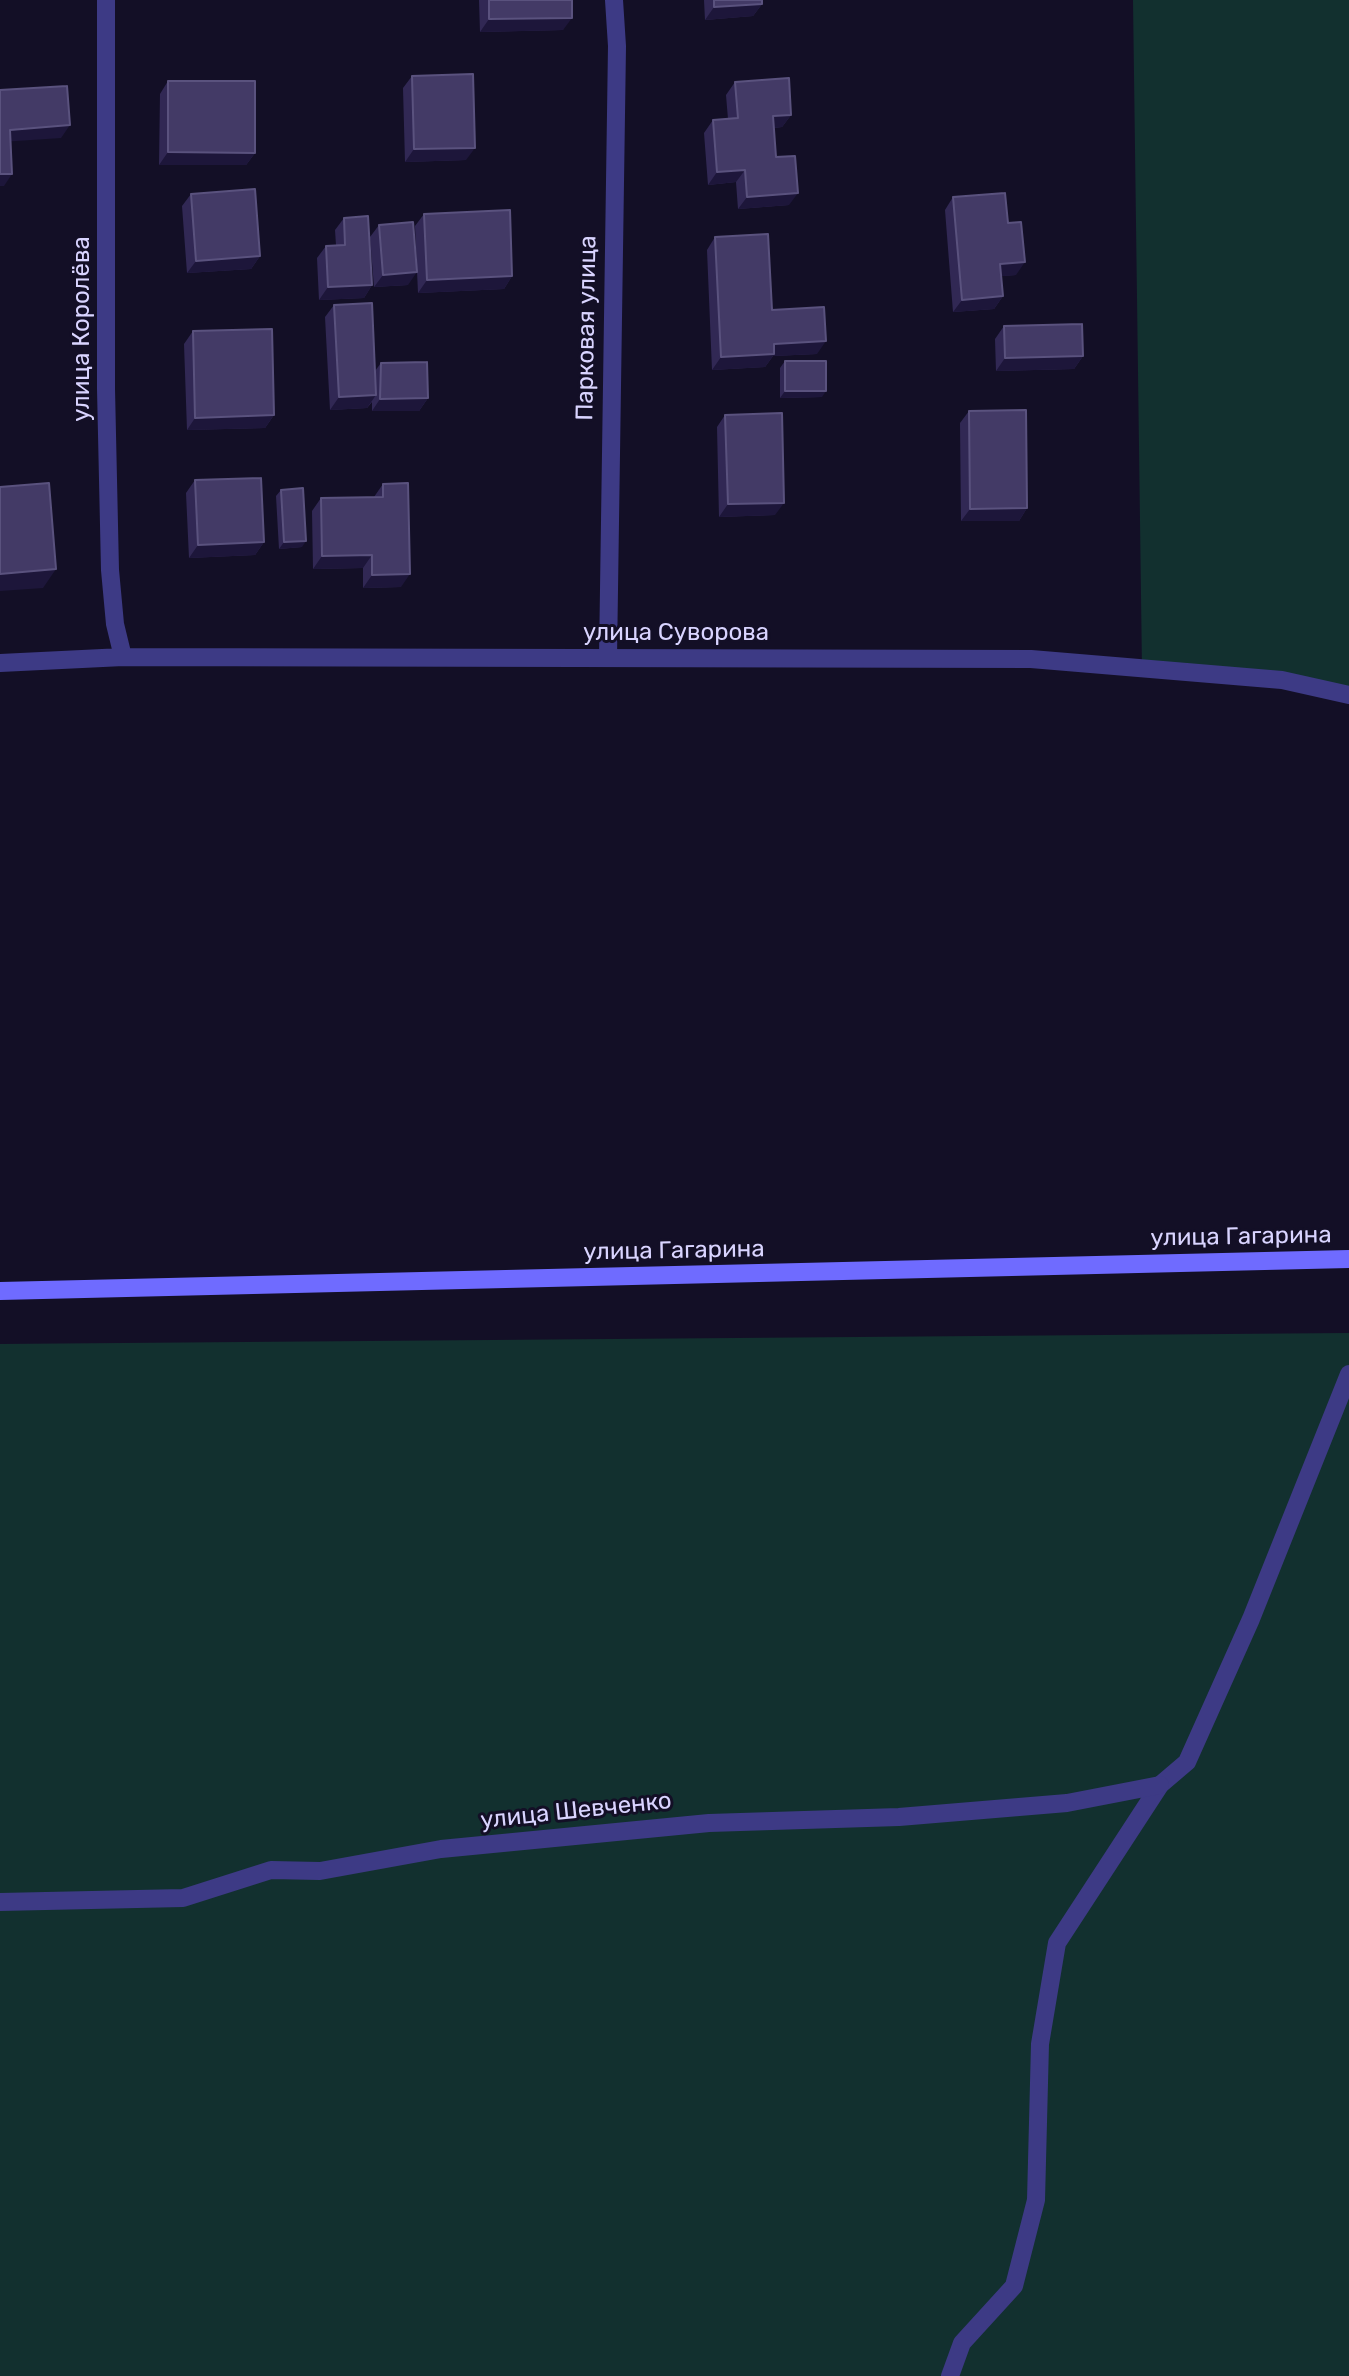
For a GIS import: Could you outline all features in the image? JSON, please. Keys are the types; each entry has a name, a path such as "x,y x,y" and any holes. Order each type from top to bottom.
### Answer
{"street":[{"name":"улица Королёва","path":"106,0 106,389 110,570 115,624 123,657"},
{"name":"Парковая улица","path":"608,657 617,46 614,0"},
{"name":"улица Суворова","path":"0,663 123,657 1031,659 1282,680 1349,695"},
{"name":"улица Гагарина","path":"0,1291 1349,1259"},
{"path":"950,2376 962,2343 1014,2286 1036,2200 1040,2044 1058,1943 1160,1786 1187,1762 1251,1619 1349,1374"},
{"name":"улица Шевченко","path":"0,1902 183,1898 271,1870 320,1871 441,1849 709,1823 899,1817 1054,1804 1160,1786"}],"green space":[{"path":"1133,0 1349,0 1349,695 1142,668"},
{"path":"1349,1333 1349,2376 0,2376 0,1344"}],"building":[{"path":"489,0 572,0 572,18 489,19"},
{"path":"714,0 762,0 762,4 714,7"},
{"path":"473,74 475,148 414,149 412,76"},
{"path":"789,78 791,115 773,116 776,157 795,156 798,193 747,197 745,170 717,172 713,120 738,118 735,82"},
{"path":"168,81 255,81 255,153 168,152"},
{"path":"67,86 70,125 10,130 12,174 0,174 0,90"},
{"path":"255,189 260,256 196,261 191,194"},
{"path":"1005,193 1008,223 1021,222 1025,262 1000,264 1003,296 962,300 953,197"},
{"path":"510,210 512,276 427,280 424,214"},
{"path":"368,216 372,285 328,287 326,246 345,245 344,218"},
{"path":"413,222 417,272 383,275 379,225"},
{"path":"768,234 772,310 824,307 826,341 774,344 774,354 721,357 715,237"},
{"path":"372,303 376,395 339,397 334,305"},
{"path":"1082,324 1083,356 1005,358 1004,326"},
{"path":"272,329 274,415 195,418 193,331"},
{"path":"785,361 826,361 826,391 785,391"},
{"path":"427,362 428,398 380,399 381,363"},
{"path":"1026,410 1027,508 970,509 969,411"},
{"path":"782,413 784,503 728,504 725,415"},
{"path":"261,478 264,542 198,545 195,480"},
{"path":"49,483 56,569 0,574 0,487"},
{"path":"408,483 410,574 372,575 372,555 322,556 321,498 383,497 383,484"},
{"path":"303,488 306,541 284,542 281,490"}]}
